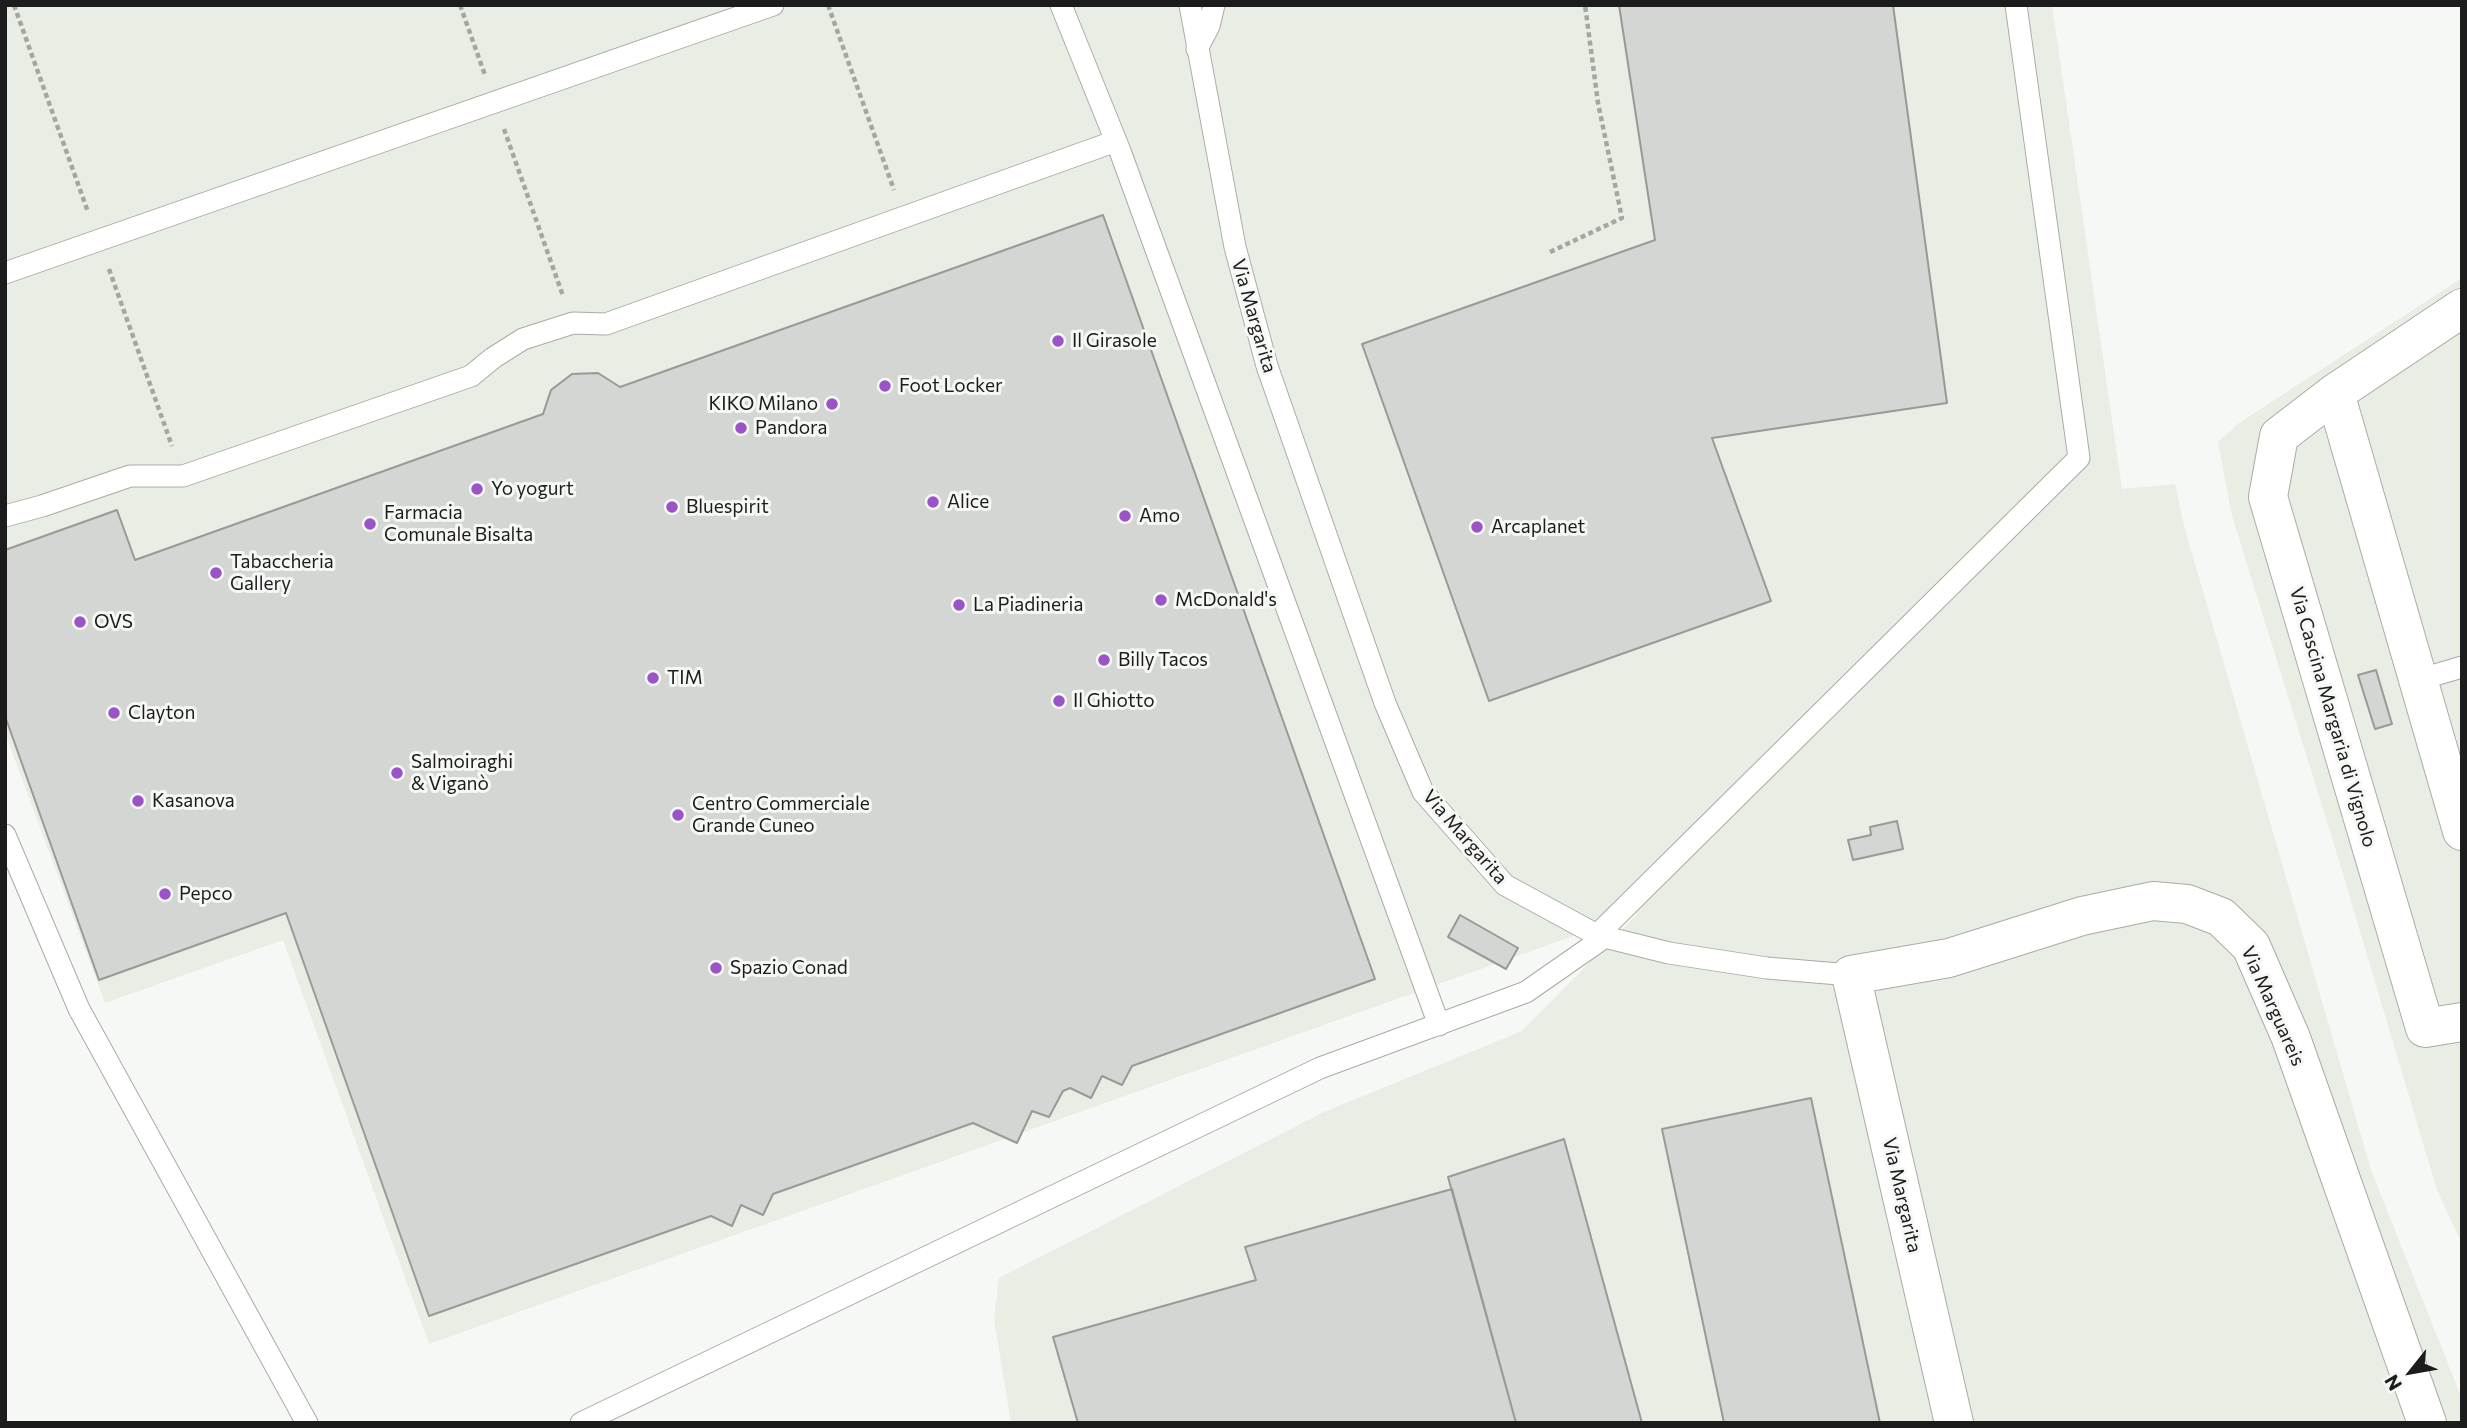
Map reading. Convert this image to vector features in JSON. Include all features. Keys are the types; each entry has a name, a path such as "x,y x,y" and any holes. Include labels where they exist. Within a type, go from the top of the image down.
{"street":[{"name":"Via Cascina Margaria di Vignolo","path":"2462,308 2334,393 2279,436 2268,497 2425,1028 2462,1022"},
{"path":"2334,393 2462,831"},
{"name":"Via Marguareis","path":"1851,975 1949,958 2082,916 2153,901 2187,904 2221,917 2251,946 2291,1038 2427,1423"},
{"name":"Via Margarita","path":"1851,975 1954,1423"}],"lane":[{"path":"5,273 773,5"},
{"path":"1061,5 1116,141 1439,1026"},
{"name":"Via Margarita","path":"1190,5 1235,247 1267,366 1385,702 1423,792 1505,885 1601,936 1669,953 1767,968 1851,975"},
{"path":"1197,49 1209,26 1213,5"},
{"path":"581,1423 1320,1068 1526,992 1601,936 2078,458 2016,5"},
{"path":"5,516 130,476 183,476 471,376 523,338 573,323 606,324 1116,141"},
{"path":"2418,680 2462,667"},
{"path":"5,835 79,1009 307,1423"}],"path":[{"path":"460,5 573,323"},
{"path":"828,5 904,217"},
{"path":"1550,252 1622,218 1598,103 1585,5"}],"shaded area":[{"path":"5,5 2052,5 2122,489 2175,484 2184,526 2371,1170 2462,1399 2462,1423 1011,1423 994,1319 999,1278 1324,1112 1522,1031 1638,913 429,1344 283,940 105,1003 5,733"},
{"path":"2462,278 2462,1244 2437,1190 2337,854 2232,516 2218,442 2239,423"}],"building":[{"path":"1619,5 1893,5 1947,403 1712,438 1771,601 1489,701 1362,344 1655,240"},
{"name":"Centro Commerciale Grande Cuneo","path":"1103,215 1375,979 1132,1066 1122,1085 1102,1076 1091,1098 1070,1088 1063,1091 1049,1117 1032,1111 1017,1143 973,1123 773,1194 763,1215 741,1205 732,1226 711,1216 429,1316 286,913 99,980 5,716 5,550 117,510 135,560 543,414 551,390 572,374 598,373 620,387"},
{"path":"2376,670 2392,724 2375,729 2358,675"},
{"path":"1897,821 1903,849 1853,860 1848,840 1871,835 1870,827"},
{"path":"1460,915 1518,948 1506,969 1448,937"},
{"path":"1811,1098 1880,1423 1724,1423 1662,1129"},
{"path":"1564,1139 1642,1423 1516,1423 1448,1177"},
{"path":"1452,1189 1516,1423 1078,1423 1053,1337 1256,1280 1245,1247"}],"place":[{"name":"Il Girasole","path":"1058,341"},
{"name":"Foot Locker","path":"885,386"},
{"name":"KIKO Milano","path":"832,404"},
{"name":"Pandora","path":"741,428"},
{"name":"Yo yogurt","path":"477,489"},
{"name":"Alice","path":"933,502"},
{"name":"Bluespirit","path":"672,507"},
{"name":"Amo","path":"1125,516"},
{"name":"Farmacia Comunale Bisalta","path":"370,524"},
{"name":"Arcaplanet","path":"1477,527"},
{"name":"Tabaccheria Gallery","path":"216,573"},
{"name":"McDonald's","path":"1161,600"},
{"name":"La Piadineria","path":"959,605"},
{"name":"OVS","path":"80,622"},
{"name":"Billy Tacos","path":"1104,660"},
{"name":"TIM","path":"653,678"},
{"name":"Il Ghiotto","path":"1059,701"},
{"name":"Clayton","path":"114,713"},
{"name":"Salmoiraghi & Viganò","path":"397,773"},
{"name":"Kasanova","path":"138,801"},
{"name":"Centro Commerciale Grande Cuneo","path":"678,815"},
{"name":"Pepco","path":"165,894"},
{"name":"Spazio Conad","path":"716,968"}]}
